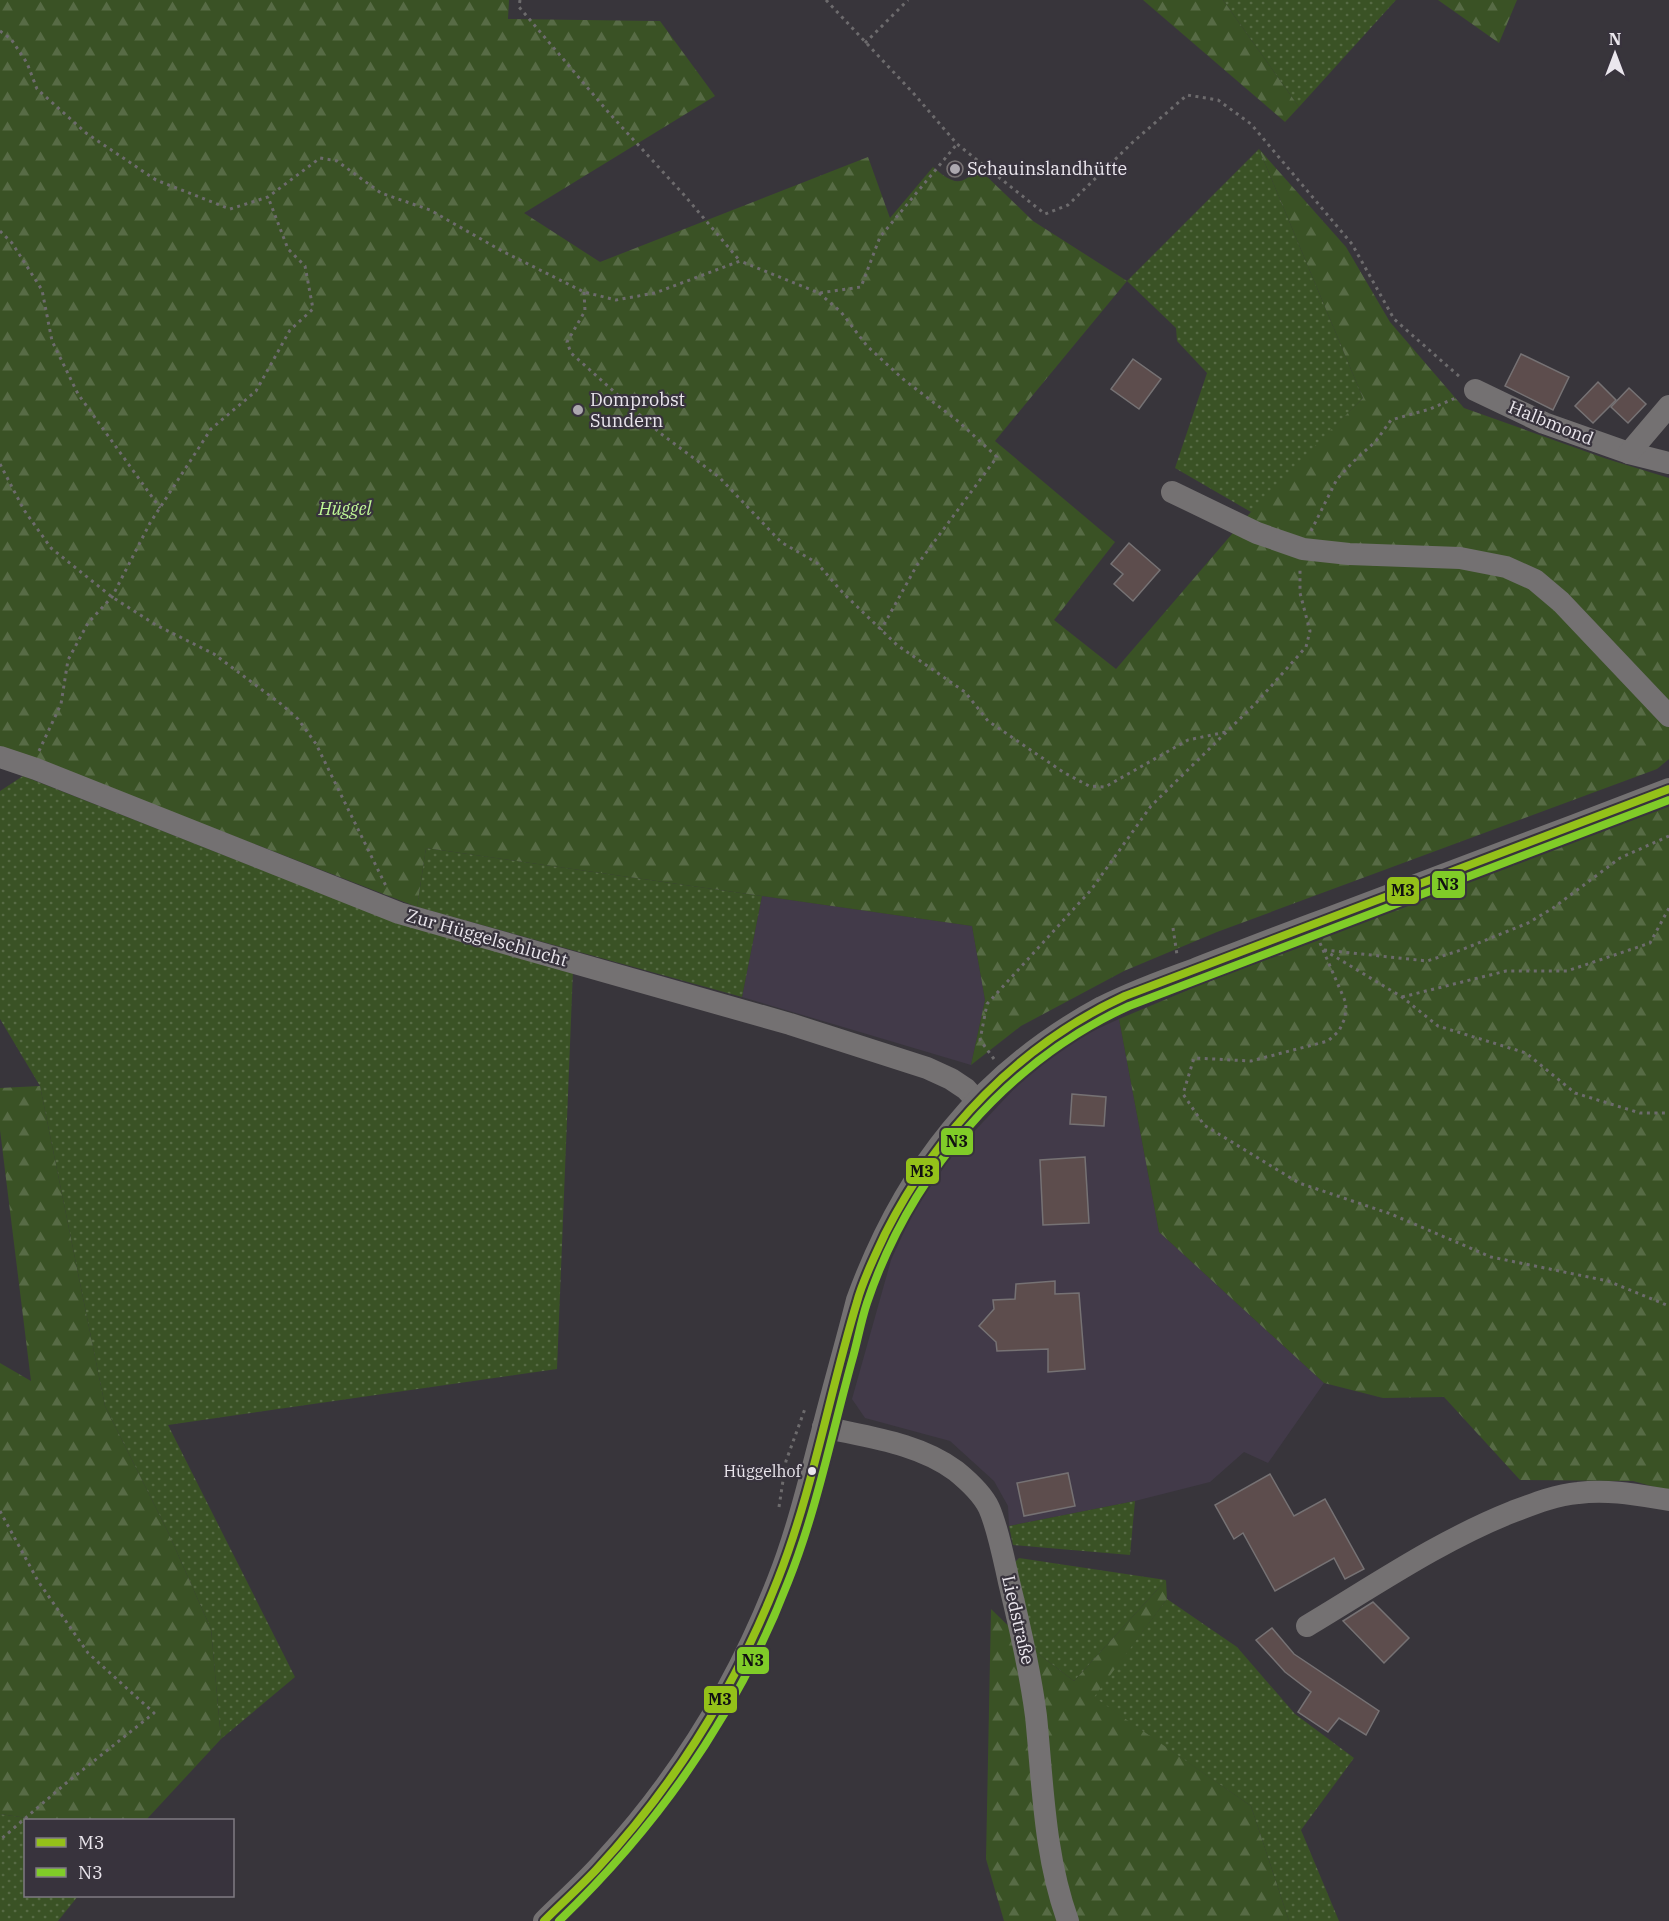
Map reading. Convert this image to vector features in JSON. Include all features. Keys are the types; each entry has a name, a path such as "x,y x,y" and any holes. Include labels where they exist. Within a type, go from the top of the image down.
{"street":[{"name":"Halbmond","path":"1475,390 1544,423 1629,453 1669,463"},
{"path":"1629,453 1669,406"},
{"path":"1172,492 1257,533 1303,549 1349,554 1460,558 1506,567 1535,579 1561,602 1669,716"},
{"name":"Zur Hüggelschlucht","path":"0,757 399,913 790,1024 927,1068 951,1079 966,1089 977,1101"},
{"path":"544,1921 604,1862 643,1816 678,1770 739,1668 779,1578 807,1489 858,1300 889,1224 934,1151 977,1101 1028,1056 1059,1033 1103,1007 1183,973 1669,789"},
{"name":"Liedstraße","path":"824,1426 891,1442 937,1459 957,1472 988,1507 1027,1652 1054,1877 1068,1921"},
{"path":"1307,1626 1454,1538 1542,1500 1577,1493 1616,1491 1669,1500"}],"path":[{"path":"519,0 519,7 740,261 819,293 841,312 867,346 903,379 959,422 997,457 917,565 881,630"},
{"path":"826,0 915,95 957,144 1045,214 1068,206 1133,142 1187,95 1218,100 1251,124 1352,244 1394,319 1475,390 1430,409 1391,420 1376,441 1337,479 1303,549 1300,563 1300,592 1310,632 1306,647 1228,731 1151,806 1091,890 987,1004 980,1040 996,1062"},
{"path":"865,43 908,0"},
{"path":"0,31 11,39 27,63 37,89 86,133 156,180 230,209 268,197 320,158 337,161 381,192 430,210 502,251 584,291 616,300 656,293 740,261"},
{"path":"819,293 861,287 880,237 957,144"},
{"path":"36,770 39,748 61,704 68,660 88,622 112,597 150,523 211,429 256,391 290,330 313,309 305,266 288,249 268,197"},
{"path":"0,231 12,243 42,290 52,341 78,394 160,508"},
{"path":"584,291 585,311 567,342 571,353 660,433 719,477 781,542 817,563 897,645 965,692 988,721 1063,772 1089,786 1105,787 1188,740 1228,731"},
{"path":"0,464 24,510 51,548 112,597 156,625 214,654 298,719 316,744 399,913"},
{"path":"1323,950 1427,961 1528,923 1553,908 1620,858 1669,836"},
{"path":"1402,997 1506,971 1567,971 1650,943 1669,908"},
{"path":"1173,928 1178,958"},
{"path":"1323,950 1402,997 1438,1026 1526,1053 1575,1093 1640,1113 1669,1113"},
{"path":"1323,950 1346,1003 1345,1018 1339,1030 1328,1041 1251,1062 1194,1058 1183,1094 1204,1125 1299,1183 1391,1214 1491,1257 1608,1281 1669,1306"},
{"path":"779,1512 786,1461 800,1420"},
{"path":"0,1511 38,1581 88,1653 154,1713 24,1819"},
{"path":"0,1840 24,1819"}],"shaded area":[{"path":"762,896 972,926 985,1000 971,1065 742,997"},
{"path":"1119,1019 1159,1232 1324,1383 1268,1463 1244,1452 1210,1482 1135,1501 1009,1526 1008,1506 994,1481 950,1441 865,1418 852,1399 891,1260 918,1201 953,1154 1013,1090 1062,1045"}],"green space":[{"name":"Hüggel","path":"0,0 509,0 508,19 660,21 715,96 524,213 600,262 868,157 890,218 933,167 956,181 966,179 978,168 1033,221 1127,281 995,441 1115,542 1054,620 1116,669 1262,499 1363,398 1259,149 1346,247 1390,322 1464,408 1607,459 1669,478 1669,759 1657,769 1217,932 1124,971 1021,1026 971,1065 985,1000 972,926 426,848 417,907 22,754 0,766"},
{"path":"1143,0 1223,0 1299,107 1285,122"},
{"path":"1223,0 1396,0 1299,107"},
{"path":"1438,0 1517,0 1499,43"},
{"path":"1259,149 1363,398 1251,512 1175,468 1207,373 1177,341 1176,328 1127,281"},
{"path":"23,776 384,918 573,970 557,1369 168,1425 295,1677 221,1739 211,1629 168,1532 105,1406 40,1086 0,1019 0,791"},
{"path":"1669,802 1669,1491 1633,1481 1520,1480 1444,1397 1383,1398 1324,1383 1159,1232 1119,1019 1376,911"},
{"path":"426,848 762,896 742,997 417,907"},
{"path":"40,1086 105,1406 168,1532 211,1629 221,1739 147,1819 30,1819 0,1814 0,1363 31,1381 0,1130 0,1088"},
{"path":"1135,1501 1130,1555 1013,1545 1009,1526"},
{"path":"1019,1558 1166,1580 1074,1681 1032,1649 1013,1564"},
{"path":"1166,1580 1167,1599 1094,1697 1251,1806 1289,1921 1004,1921 986,1859 991,1609 1032,1649 1074,1681"},
{"path":"1167,1599 1237,1647 1295,1714 1354,1758 1301,1830 1339,1921 1289,1921 1251,1806 1093,1697"},
{"path":"0,1814 30,1819 24,1819 24,1897 77,1897 58,1921 0,1921"}],"building":[{"name":"Schauinslandhütte","path":"955,161 963,169 955,177 947,169"},
{"path":"1521,354 1569,377 1553,410 1505,386"},
{"path":"1133,359 1161,379 1139,409 1111,389"},
{"path":"1598,382 1616,400 1593,423 1575,406"},
{"path":"1629,388 1646,404 1628,423 1611,407"},
{"path":"1129,543 1160,570 1133,601 1114,584 1123,574 1111,564"},
{"path":"1072,1094 1106,1097 1104,1126 1070,1124"},
{"path":"1085,1157 1089,1223 1043,1225 1040,1160"},
{"path":"1055,1281 1055,1294 1079,1293 1085,1369 1048,1372 1048,1349 997,1351 996,1342 979,1326 994,1309 993,1300 1015,1299 1016,1284"},
{"path":"1068,1473 1075,1506 1024,1516 1017,1483"},
{"path":"1270,1474 1294,1516 1325,1499 1364,1569 1345,1579 1334,1558 1275,1591 1243,1533 1234,1539 1215,1505"},
{"path":"1373,1602 1409,1638 1384,1663 1343,1621"},
{"path":"1272,1628 1294,1654 1379,1711 1366,1735 1339,1718 1328,1732 1298,1712 1311,1692 1285,1672 1256,1640"}],"transit line":[{"name":"M3","path":"544,1921 596,1870 652,1804 701,1733 723,1696 761,1619 790,1545 811,1477 847,1337 870,1268 906,1196 956,1126 985,1095 1050,1039 1086,1016 1125,996 1669,789"},
{"name":"N3","path":"559,1921 596,1884 662,1806 720,1721 745,1676 768,1630 798,1555 824,1471 865,1310 886,1256 909,1210 936,1168 968,1128 1003,1091 1042,1058 1084,1030 1129,1006 1669,800"}],"place":[{"name":"Schauinslandhütte","path":"955,169"},
{"name":"Domprobst Sundern","path":"578,410"},
{"name":"Hüggelhof","path":"812,1471"}]}
